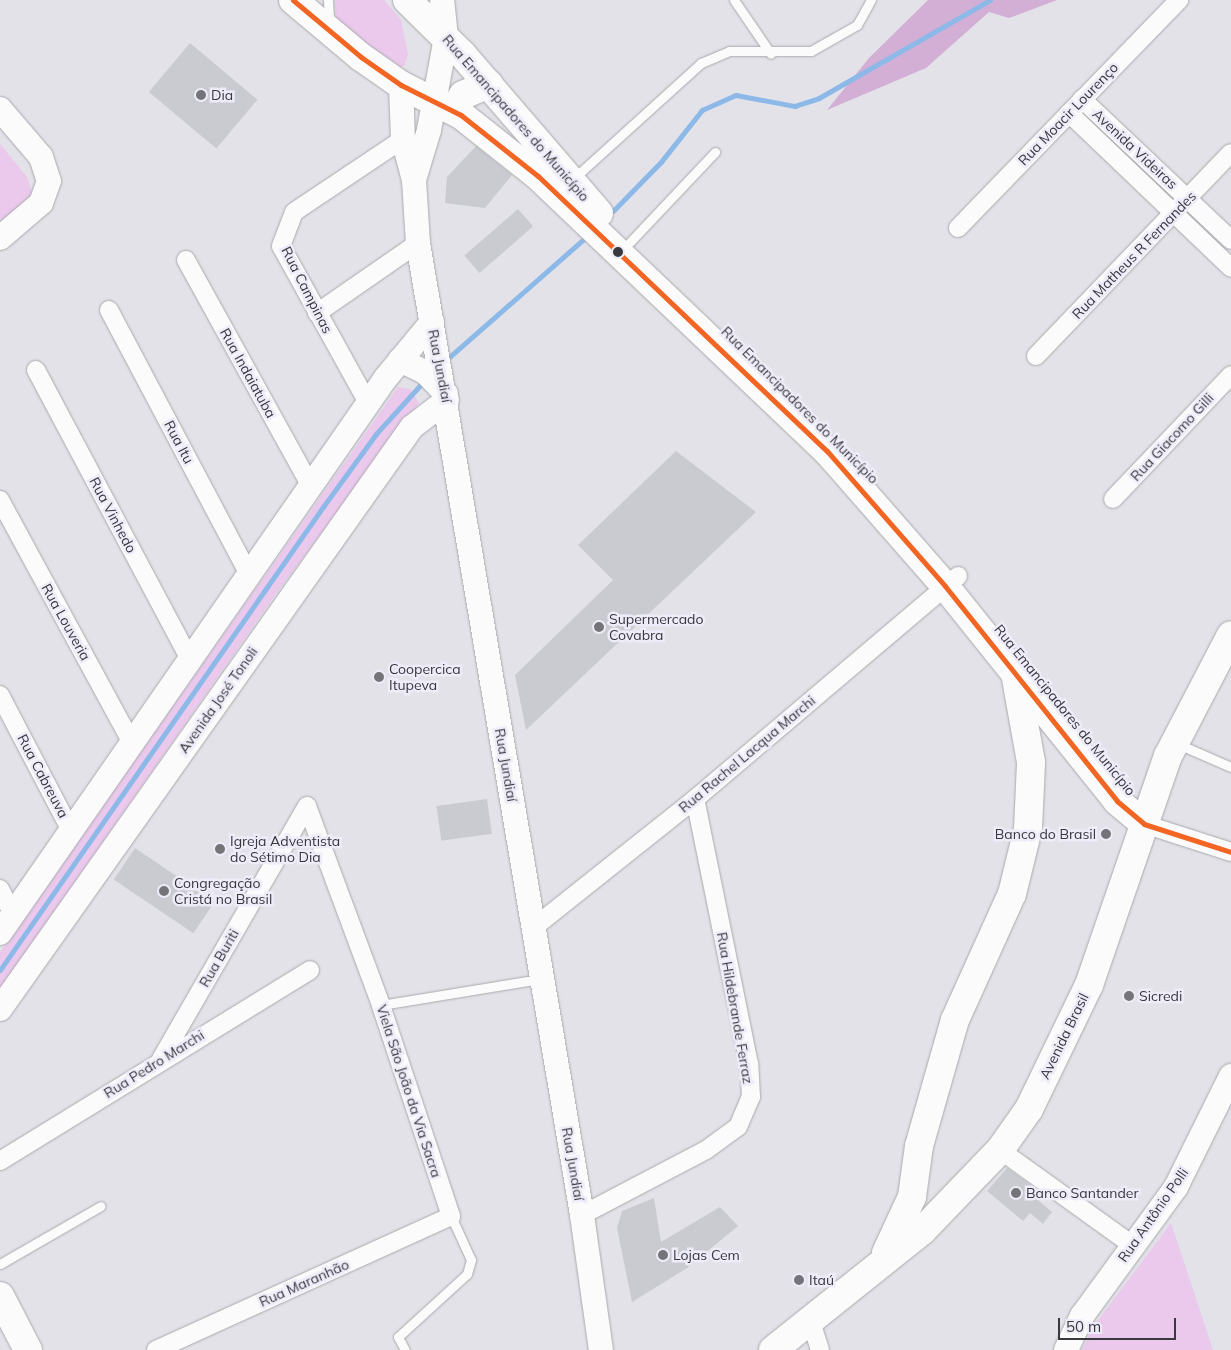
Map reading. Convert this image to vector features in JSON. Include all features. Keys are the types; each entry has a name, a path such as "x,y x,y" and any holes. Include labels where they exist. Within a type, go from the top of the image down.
{"main road":[{"name":"Rua Emancipadores do Município","path":"293,0 401,85 434,104 461,115 538,176 827,451 951,581 1147,817"},
{"name":"Rua Emancipadores do Município","path":"407,0 446,37 489,84 571,181 630,242 779,380 891,495 1015,672 1117,801 1147,817"},
{"name":"Rua Jundiaí","path":"414,180 434,104 446,37 442,0"},
{"path":"461,115 458,103 463,95 489,84"},
{"name":"Rua Jundiaí","path":"401,85 403,139 414,180 418,243 432,322 439,382 582,1215 600,1350"},
{"path":"0,109 41,157 49,182 41,203 0,238"},
{"path":"538,176 571,181"},
{"path":"7,924 368,403 400,360 432,322"},
{"path":"400,360 439,382"},
{"name":"Avenida José Tonoli","path":"0,1009 412,427 439,382"},
{"name":"Avenida Brasil","path":"773,1350 811,1322 956,1196 1000,1150 1029,1109 1089,984 1147,817 1176,742 1231,635"},
{"name":"Rua Emancipadores do Município","path":"882,1261 912,1197 919,1146 955,1020 1012,894 1028,829 1031,762 1015,672"},
{"name":"Rua Antônio Polli","path":"1066,1350 1082,1316 1176,1187 1225,1106 1231,1076"},
{"path":"912,1197 929,1206 956,1196"},
{"path":"0,1296 28,1350"}],"street":[{"name":"Rua Moacir Lourenço","path":"958,228 1179,0"},
{"name":"Avenida Videiras","path":"1082,99 1231,240"},
{"name":"Avenida Videiras","path":"1069,113 1231,268"},
{"name":"Rua Campinas","path":"368,403 281,246 284,228 294,212 403,139"},
{"name":"Rua Matheus R Fernandes","path":"1036,356 1231,153"},
{"path":"317,313 418,243"},
{"name":"Rua Indaiatuba","path":"186,260 311,486"},
{"name":"Rua Itu","path":"109,310 249,574"},
{"name":"Rua Vinhedo","path":"36,370 190,660"},
{"name":"Rua Giacomo Gilli","path":"1113,499 1231,375"},
{"name":"Rua Louveria","path":"0,500 132,743"},
{"name":"Rua Rachel Lacqua Marchi","path":"533,928 695,799 951,581"},
{"name":"Rua Cabreuva","path":"0,695 71,831"},
{"name":"Rua Hildebrande Ferraz","path":"582,1215 706,1150 738,1127 751,1097 748,1064 695,799"},
{"name":"Viela São João da Via Sacra","path":"307,806 382,1006 451,1216"},
{"name":"Rua Buriti","path":"160,1059 307,806"},
{"path":"1147,817 1231,852"},
{"path":"0,889 7,924"},
{"name":"Rua Pedro Marchi","path":"0,1161 160,1059 310,970"},
{"path":"1000,1150 1132,1246"},
{"name":"Rua Maranhão","path":"156,1350 451,1216"},
{"path":"811,1322 820,1350"}],"lane":[{"path":"328,0 330,31"},
{"path":"734,0 771,54"},
{"path":"571,181 701,63 729,51 771,54 811,51 857,25 871,0"},
{"path":"630,242 715,152"},
{"path":"1176,742 1230,767"},
{"path":"382,1006 540,979"},
{"path":"0,1264 101,1206"},
{"name":"Viela São João da Via Sacra","path":"405,1350 398,1337 467,1274 471,1260 451,1216"}],"shaded area":[{"path":"335,0 384,0 401,20 408,55 404,66 395,69 336,26"},
{"path":"928,0 1057,0 1009,18 989,12 926,68 827,110 869,58"},
{"path":"0,144 27,177 33,196 0,231"},
{"path":"398,387 410,389 419,403 275,595 0,989 0,952"},
{"path":"1171,1223 1213,1350 1082,1350 1093,1327"}],"building":[{"name":"Dia","path":"190,43 257,100 216,149 149,92"},
{"path":"476,146 512,175 485,208 445,203 447,177"},
{"path":"518,209 533,226 480,273 464,256"},
{"name":"Supermercado Covabra","path":"676,451 756,512 526,730 515,675 613,580 578,545"},
{"path":"487,799 492,834 441,841 436,806"},
{"name":"Congregação Cristá no Brasil","path":"135,848 215,902 193,933 114,880"},
{"name":"Banco Santander","path":"1007,1168 1044,1195 1039,1201 1052,1212 1043,1224 1030,1213 1023,1221 987,1191"},
{"name":"Lojas Cem","path":"654,1198 661,1242 720,1207 738,1226 687,1268 632,1302 617,1228 622,1211"}],"waterway":[{"path":"613,211 661,162 702,110 736,95 795,106 819,98 990,0"},
{"path":"445,361 585,238"},
{"path":"0,970 323,507 376,434 425,380"}],"transit line":[{"path":"293,0 361,57 401,85 461,115 538,176 827,451 945,586 1117,801 1144,824 1231,852"}],"place":[{"name":"Dia","path":"201,95"},
{"name":"Supermercado Covabra","path":"599,627"},
{"name":"Coopercica Itupeva","path":"379,677"},
{"name":"Banco do Brasil","path":"1106,834"},
{"name":"Igreja Adventista do Sétimo Dia","path":"220,849"},
{"name":"Congregação Cristá no Brasil","path":"164,891"},
{"name":"Sicredi","path":"1129,996"},
{"name":"Banco Santander","path":"1016,1193"},
{"name":"Lojas Cem","path":"663,1255"},
{"name":"Itaú","path":"799,1280"}]}
